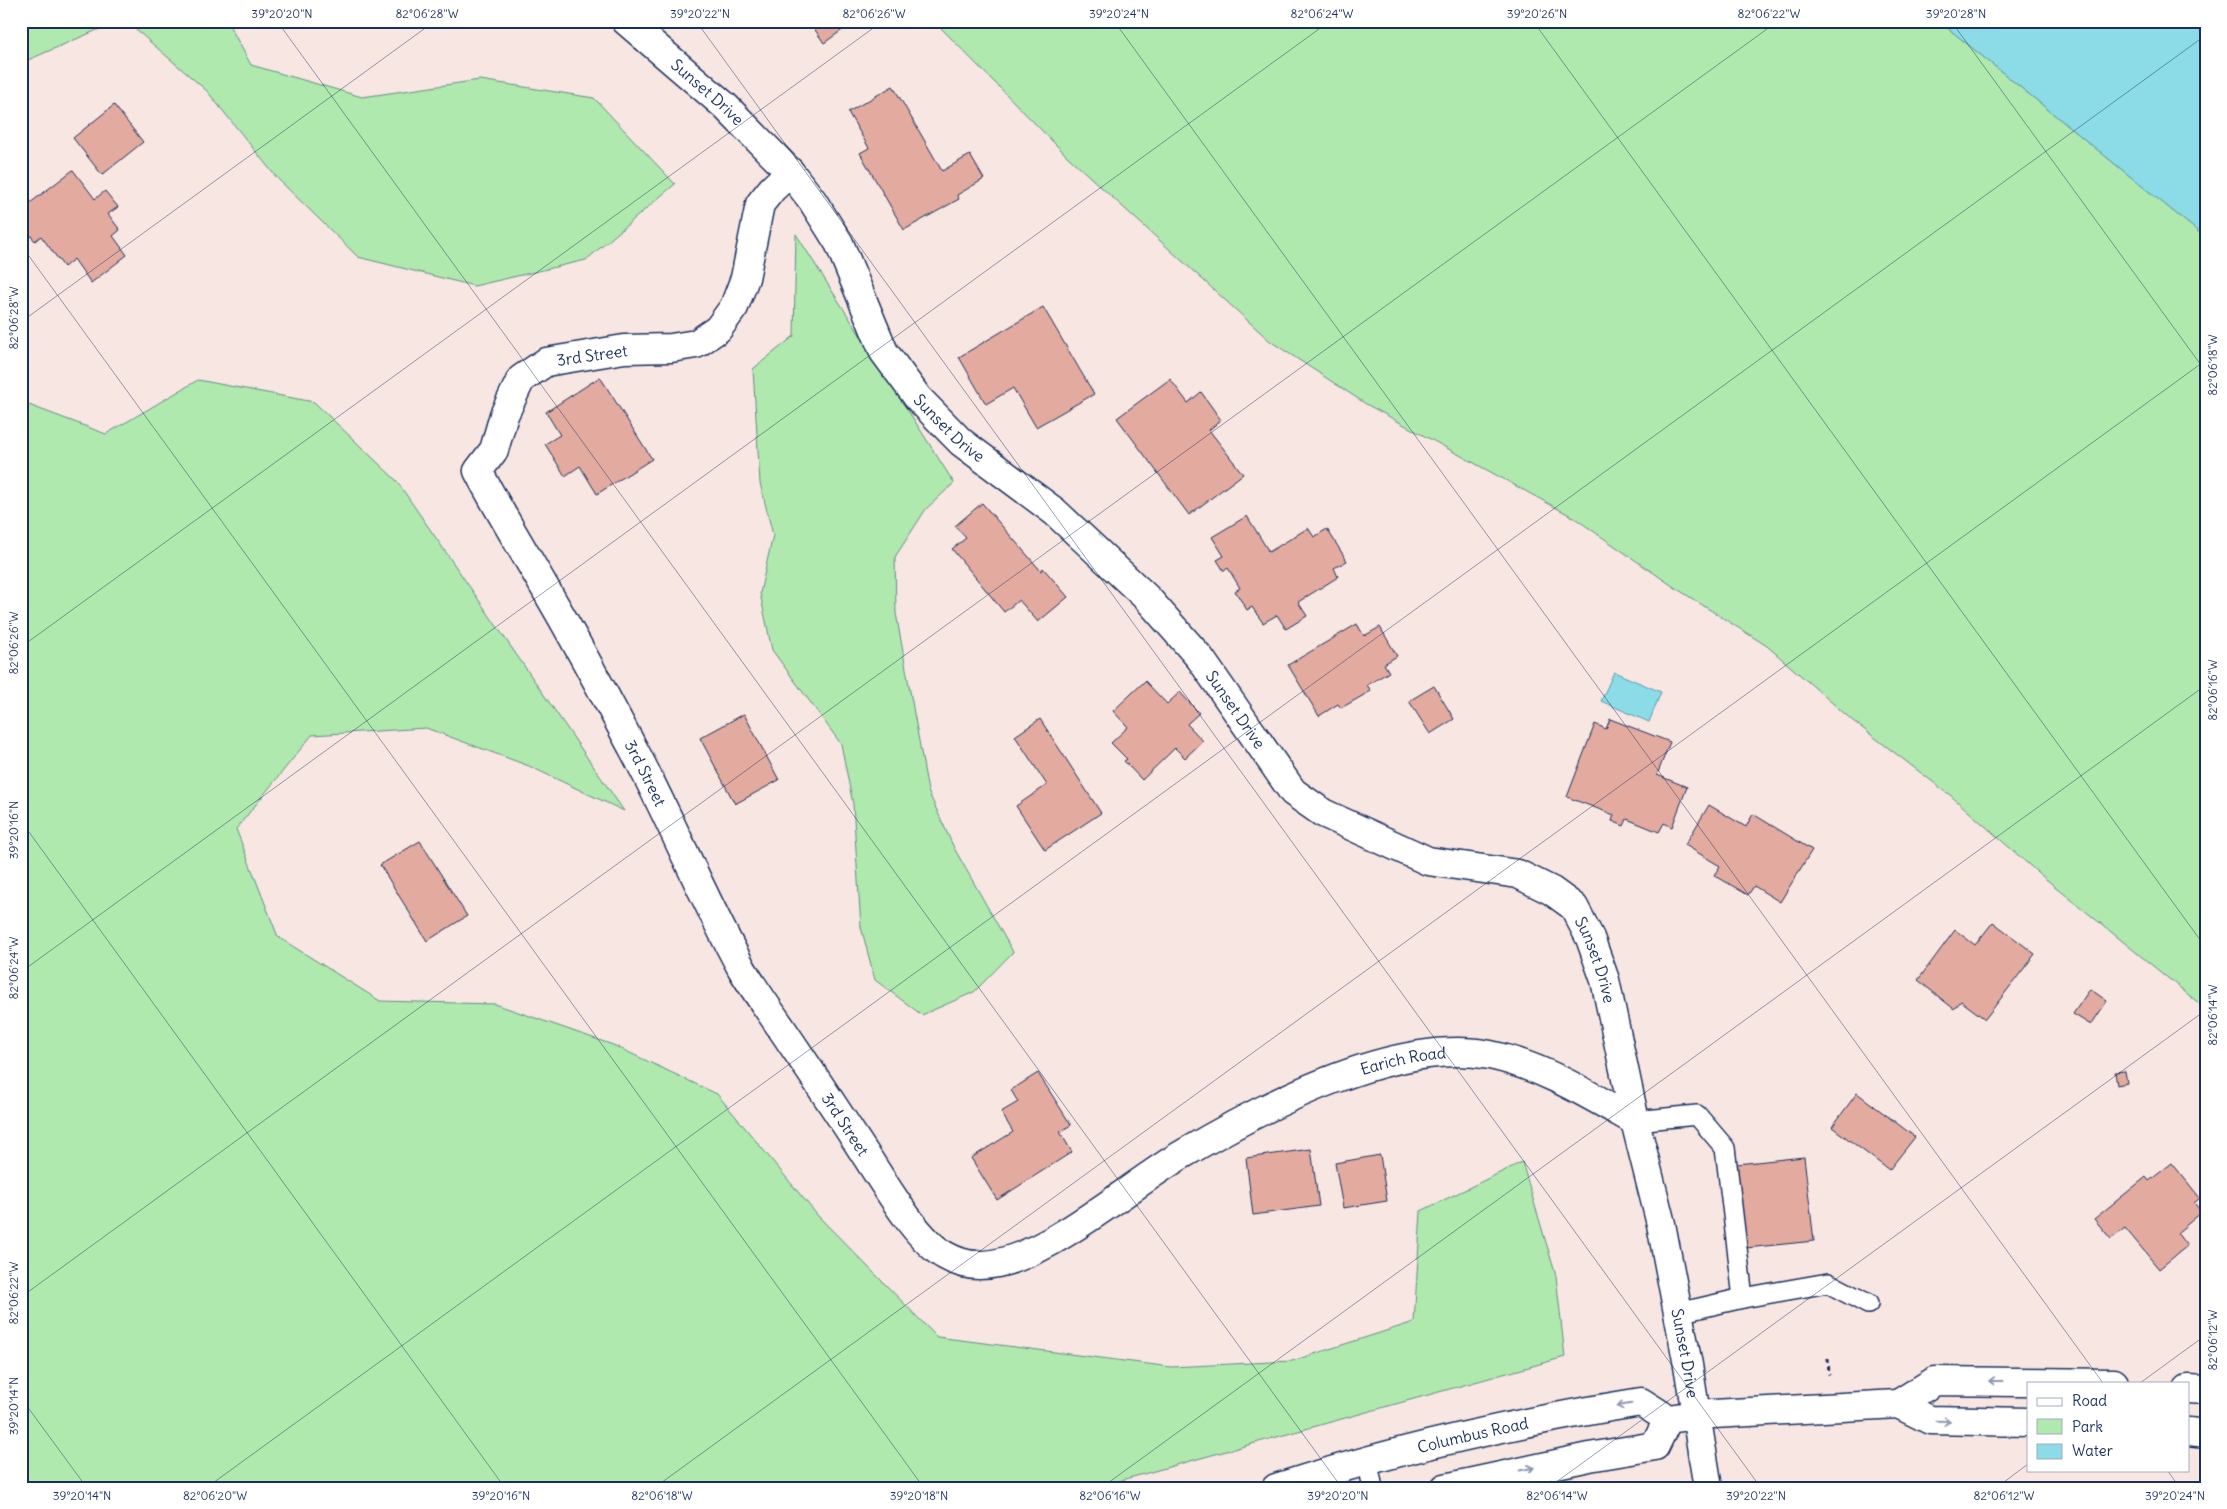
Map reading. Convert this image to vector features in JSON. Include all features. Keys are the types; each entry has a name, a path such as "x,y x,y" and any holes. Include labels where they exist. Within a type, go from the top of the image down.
{"street":[{"name":"Sunset Drive","path":"626,21 725,106 790,172 812,200 838,239 884,352 918,398 961,442 1055,512 1148,599 1200,658 1294,792 1323,813 1428,860 1518,874 1552,891 1574,907 1590,938 1605,980 1635,1121 1662,1224 1708,1488"},
{"name":"3rd Street","path":"790,172 772,189 760,204 745,278 734,307 718,329 696,344 671,348 607,351 546,362 521,379 504,415 494,450 478,471 555,604 636,754 698,884 744,972 893,1196 926,1241 943,1255 960,1263 980,1266 1009,1260 1034,1249 1085,1221 1177,1157"},
{"name":"Earich Road","path":"1177,1157 1234,1124 1356,1070 1426,1054 1458,1052 1499,1058 1569,1084 1635,1121"},
{"path":"1898,1404 1935,1380 2054,1382"},
{"path":"2190,1389 2206,1390"},
{"name":"Columbus Road","path":"1276,1488 1367,1460 1482,1432 1641,1402 1668,1419"},
{"path":"1445,1488 1580,1458 1655,1446 1668,1419 1695,1415 1898,1404 1930,1420 2027,1422"},
{"path":"2190,1432 2206,1434"}],"lane":[{"path":"1635,1121 1697,1115 1725,1148 1743,1298"},
{"path":"1678,1313 1743,1298 1828,1283 1868,1304"},
{"path":"1367,1460 1373,1488"}],"green space":[{"path":"21,21 118,21 21,63"},
{"path":"126,21 227,21 251,65 362,97 480,80 594,98 675,184 586,260 474,286 358,257 277,178 207,91"},
{"path":"934,21 1939,21 2206,238 2206,1009 2036,871 1950,795 1853,721 1767,646 1674,587 1573,517 1366,404 1270,341 1067,156"},
{"path":"796,234 954,483 926,509 895,557 896,613 928,791 954,848 1013,952 974,992 922,1015 875,980 861,927 853,804 841,744 772,650 760,593 773,535 760,483 753,369 794,336"},
{"path":"198,380 314,402 396,480 624,811 529,766 426,728 312,735 236,829 278,937 380,1001 495,1004 613,1045 717,1094 818,1216 937,1337 1171,1367 1292,1361 1414,1322 1421,1211 1522,1162 1556,1276 1565,1357 1093,1488 21,1488 21,402 106,434"}],"water":[{"path":"1939,21 2206,21 2206,238"},
{"path":"1614,672 1661,692 1649,722 1601,701"}],"building":[{"path":"728,21 749,21 735,31"},
{"path":"809,21 855,21 824,43"},
{"path":"893,86 942,171 970,155 984,179 957,195 959,199 904,230 860,153 869,148 848,112"},
{"path":"114,105 143,142 102,175 73,138"},
{"path":"73,170 95,199 105,191 118,207 108,214 120,230 113,236 127,255 91,283 74,259 64,267 41,236 35,241 21,223 21,210"},
{"path":"1043,307 1094,394 1036,427 1013,388 986,404 959,357"},
{"path":"600,377 652,459 597,494 580,466 565,476 545,444 560,435 546,412"},
{"path":"1170,379 1188,403 1201,392 1221,420 1209,430 1243,474 1189,515 1117,418"},
{"path":"982,503 1041,571 1043,568 1068,597 1038,622 1019,600 1004,612 952,549 966,538 955,526"},
{"path":"1247,516 1269,552 1308,528 1314,537 1327,529 1347,561 1334,568 1338,577 1298,602 1307,616 1286,629 1277,615 1263,623 1252,607 1247,610 1235,591 1240,588 1228,568 1224,571 1217,560 1224,556 1212,537"},
{"path":"1357,624 1364,636 1380,627 1397,656 1384,664 1389,672 1367,685 1371,691 1341,708 1338,704 1319,716 1288,665"},
{"path":"1145,681 1167,704 1180,692 1199,713 1187,724 1203,741 1185,758 1175,748 1142,780 1124,761 1127,759 1111,743 1128,727 1113,711"},
{"path":"1434,686 1454,719 1430,734 1409,701"},
{"path":"744,714 779,780 735,804 700,738"},
{"path":"1040,719 1101,813 1045,850 1016,806 1047,785 1015,736"},
{"path":"1610,719 1670,742 1657,775 1687,787 1672,827 1664,823 1659,832 1627,819 1624,826 1612,821 1614,815 1567,797 1595,724 1606,729"},
{"path":"1709,805 1746,827 1753,814 1812,850 1780,902 1754,886 1748,895 1714,875 1720,866 1685,845"},
{"path":"420,841 467,916 427,941 380,865"},
{"path":"1993,922 2035,954 1985,1019 1961,1001 1954,1009 1918,980 1955,930 1975,945"},
{"path":"2090,989 2107,1001 2091,1025 2073,1014"},
{"path":"2125,1071 2127,1083 2117,1085 2115,1072"},
{"path":"1038,1073 1071,1125 1060,1132 1072,1152 997,1200 971,1158 1013,1132 1001,1112 1018,1102 1011,1090"},
{"path":"1857,1093 1915,1137 1889,1170 1832,1127"},
{"path":"1311,1149 1319,1206 1253,1215 1246,1158"},
{"path":"1380,1155 1387,1201 1343,1208 1335,1163"},
{"path":"1804,1157 1814,1241 1746,1248 1737,1164"},
{"path":"2172,1163 2200,1198 2194,1203 2202,1212 2177,1233 2187,1246 2159,1269 2125,1228 2111,1239 2094,1219 2146,1177 2149,1181"}]}
